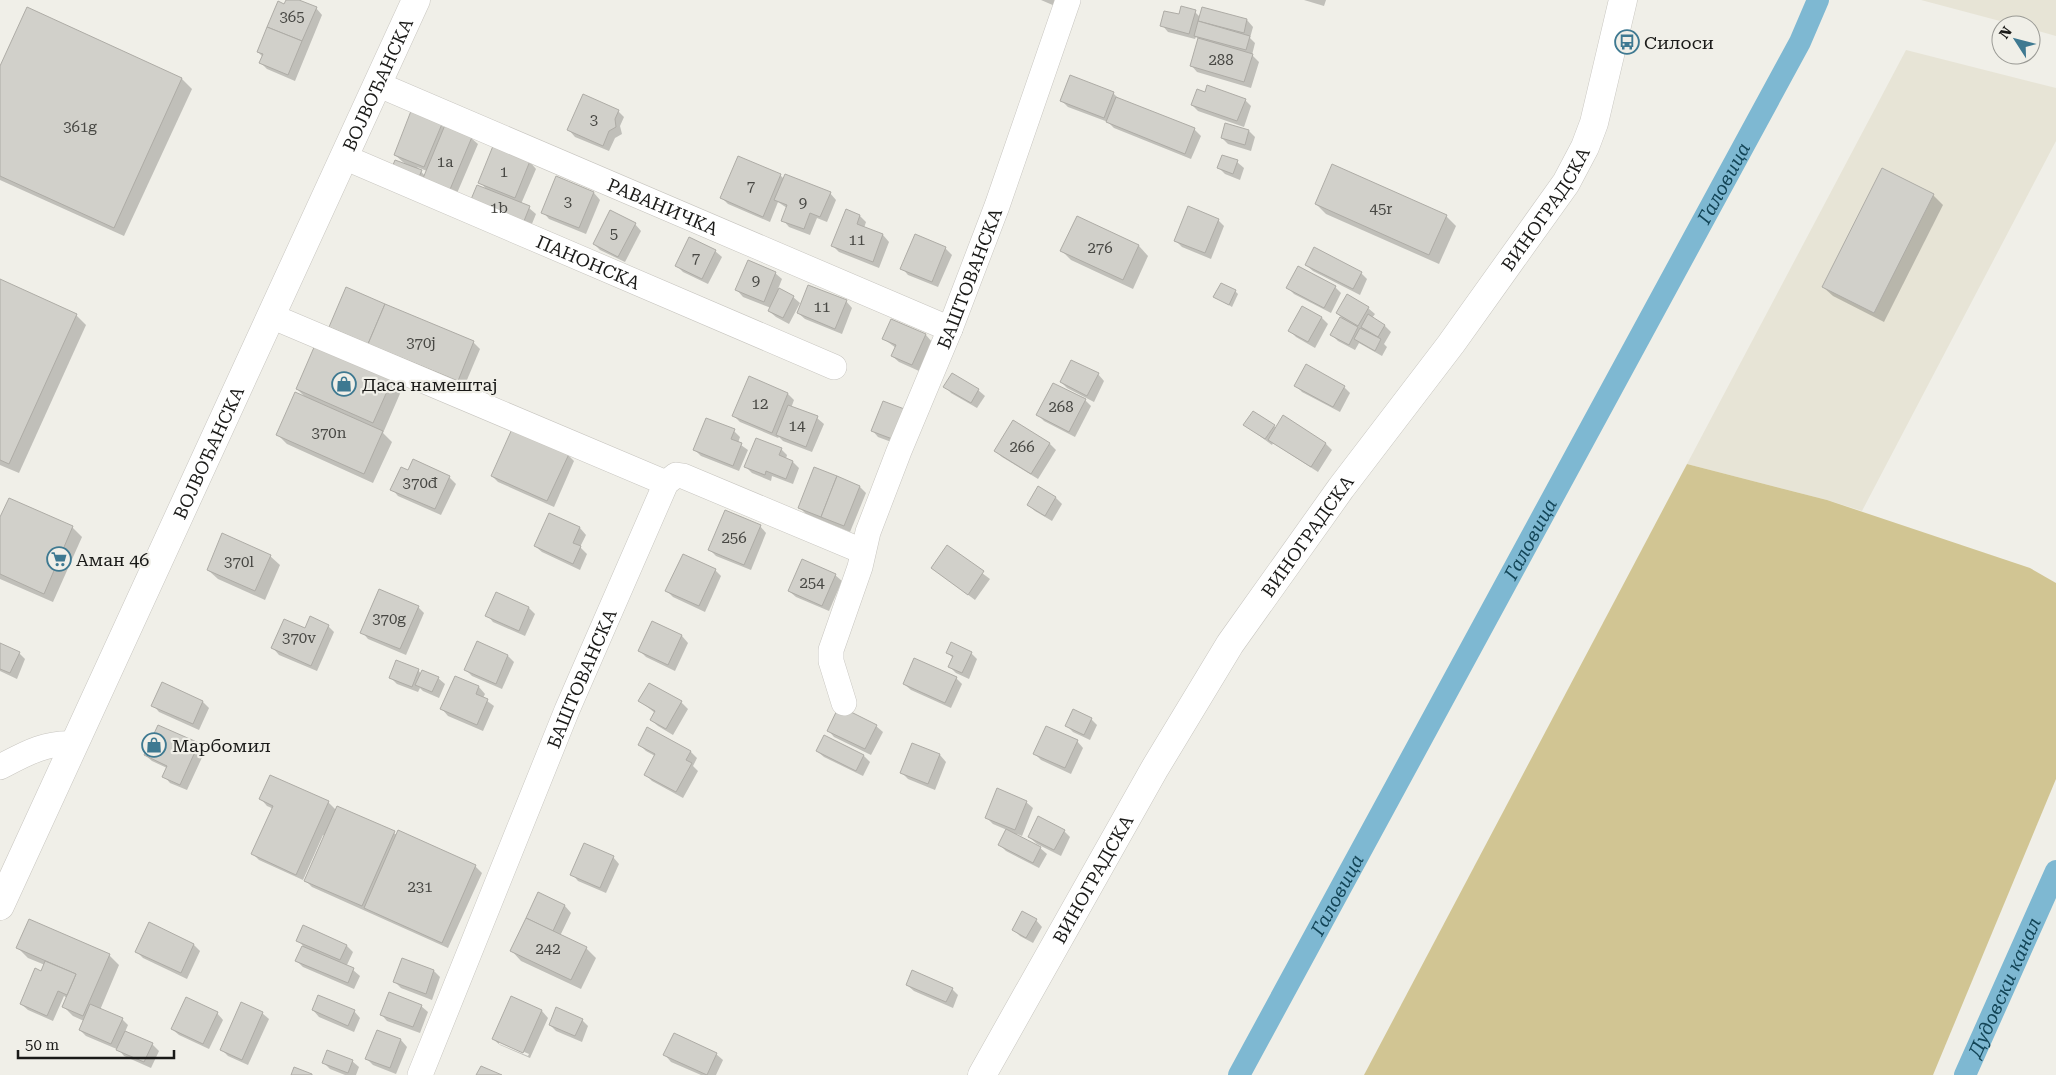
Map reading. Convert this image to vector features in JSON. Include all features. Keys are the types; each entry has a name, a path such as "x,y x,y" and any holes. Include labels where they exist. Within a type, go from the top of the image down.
{"street":[{"name":"ВОЈВОЂАНСКА","path":"0,906 416,0"},
{"name":"БАШТОВАНСКА","path":"844,703 831,661 832,650 860,567 862,552 899,451 950,329 1009,173 1068,0"},
{"name":"ВИНОГРАДСКА","path":"982,1075 1160,760 1230,644 1341,488 1463,328 1566,183 1586,147 1594,123 1623,0"},
{"name":"РАВАНИЧКА","path":"377,84 950,329"},
{"name":"ПАНОНСКА","path":"344,157 834,366"},
{"path":"271,316 666,482 676,475 683,476 862,552"},
{"name":"БАШТОВАНСКА","path":"420,1075 567,710 666,482"},
{"path":"0,767 45,745 59,743 74,744"}],"shaded area":[{"path":"1921,0 2056,0 2056,36 2041,32 2041,15 1991,15 1991,19"},
{"path":"1906,50 2056,88 2056,141 1862,511 1827,500 1687,464"},
{"path":"1687,464 1827,500 2030,568 2056,583 2056,779 1933,1075 1364,1075"}],"building":[{"path":"286,0 299,0 317,7 302,41 267,27 278,1 284,4"},
{"path":"1181,6 1196,10 1189,34 1160,26 1164,11 1179,14"},
{"path":"27,7 182,78 114,228 0,176 0,66"},
{"path":"1202,7 1247,19 1244,33 1198,21"},
{"path":"1198,21 1250,36 1246,50 1194,36"},
{"path":"267,27 302,41 288,75 259,63 263,54 257,52"},
{"path":"1198,38 1253,54 1244,82 1190,66"},
{"path":"1070,75 1114,92 1104,118 1060,101"},
{"path":"1207,85 1246,99 1237,121 1191,105 1197,89 1205,92"},
{"path":"583,94 619,110 615,119 616,127 609,131 603,146 567,130"},
{"path":"1116,97 1195,128 1185,154 1106,122"},
{"path":"411,111 442,124 424,167 394,155"},
{"path":"1225,123 1249,130 1245,145 1221,138"},
{"path":"445,125 472,137 446,199 419,188"},
{"path":"493,146 530,161 515,198 478,183"},
{"path":"1222,155 1238,160 1233,174 1217,168"},
{"path":"738,156 781,174 763,217 720,198"},
{"path":"395,160 422,170 415,186 389,175"},
{"path":"1332,164 1447,215 1429,255 1315,204"},
{"path":"1882,168 1934,194 1874,313 1822,287"},
{"path":"785,174 831,192 820,217 810,213 804,229 781,221 787,205 774,200"},
{"path":"556,176 594,192 579,228 541,213"},
{"path":"477,185 530,206 520,231 467,209"},
{"path":"1188,206 1219,219 1205,253 1174,241"},
{"path":"846,209 860,215 857,224 883,234 873,262 831,246"},
{"path":"610,210 636,223 618,257 593,244"},
{"path":"1077,216 1139,245 1123,280 1060,251"},
{"path":"915,234 946,247 932,282 900,269"},
{"path":"689,237 716,250 702,279 675,266"},
{"path":"1314,247 1362,272 1353,289 1305,265"},
{"path":"748,260 776,272 764,302 735,290"},
{"path":"1298,266 1336,286 1324,308 1286,288"},
{"path":"0,279 77,314 9,464 0,460"},
{"path":"1221,283 1236,290 1229,305 1213,297"},
{"path":"808,285 847,300 835,329 797,313"},
{"path":"346,287 385,304 368,344 329,327"},
{"path":"779,288 794,296 783,318 768,311"},
{"path":"1347,294 1369,307 1358,326 1336,313"},
{"path":"385,304 474,341 458,381 368,344"},
{"path":"1302,306 1322,317 1308,342 1288,331"},
{"path":"1368,314 1385,325 1378,337 1361,327"},
{"path":"1340,317 1358,327 1349,345 1330,335"},
{"path":"891,319 926,334 912,365 891,356 896,345 882,339"},
{"path":"1360,328 1381,339 1375,351 1354,339"},
{"name":"Даса намештај","path":"315,345 393,378 373,423 296,389"},
{"path":"1071,360 1099,373 1087,396 1060,382"},
{"path":"1306,364 1345,386 1333,407 1294,386"},
{"path":"952,373 979,389 971,403 943,387"},
{"path":"749,376 788,393 772,433 732,416"},
{"path":"1053,383 1086,399 1069,432 1036,415"},
{"path":"295,392 383,431 364,474 276,435"},
{"path":"883,401 907,410 895,440 871,431"},
{"path":"788,405 818,416 806,447 776,435"},
{"path":"1253,411 1275,425 1265,439 1243,425"},
{"path":"1283,415 1326,443 1311,467 1268,440"},
{"path":"706,418 735,429 731,439 742,443 733,466 693,450"},
{"path":"1013,420 1050,443 1031,474 994,451"},
{"path":"512,429 569,454 547,501 491,476"},
{"path":"756,438 782,448 779,455 793,461 786,479 766,471 765,475 744,467"},
{"path":"413,459 450,476 435,509 390,490 401,467 408,470"},
{"path":"814,467 837,476 821,517 798,508"},
{"path":"837,476 860,486 844,526 821,517"},
{"path":"1038,486 1056,497 1045,516 1027,505"},
{"path":"9,498 73,526 44,594 0,574 0,517"},
{"path":"725,510 761,525 744,565 708,550"},
{"path":"549,513 580,527 573,543 581,546 573,564 534,546"},
{"path":"222,533 271,555 255,591 207,570"},
{"path":"947,545 984,571 968,595 931,568"},
{"path":"683,554 716,569 699,606 665,591"},
{"path":"802,559 836,574 822,606 788,591"},
{"path":"379,589 419,606 400,649 360,633"},
{"path":"496,592 529,607 519,631 485,616"},
{"path":"310,616 329,625 311,666 271,648 284,619 305,628"},
{"path":"652,621 682,635 668,665 638,651"},
{"path":"477,641 508,655 496,684 464,670"},
{"path":"951,642 972,652 962,673 948,667 953,656 946,653"},
{"path":"0,643 20,652 10,673 0,669"},
{"path":"914,658 957,677 945,703 903,684"},
{"path":"396,660 419,669 412,687 389,678"},
{"path":"422,670 439,677 432,692 415,685"},
{"path":"455,676 479,686 476,694 488,699 477,725 440,709"},
{"path":"162,682 203,701 193,724 151,706"},
{"path":"649,683 682,701 666,729 650,720 655,711 638,701"},
{"path":"839,706 877,725 865,749 827,731"},
{"path":"1073,709 1092,718 1084,735 1065,726"},
{"path":"158,725 199,743 180,785 162,777 167,766 144,755"},
{"path":"1046,726 1078,740 1065,768 1033,754"},
{"path":"647,727 691,751 686,760 692,763 676,792 644,775 655,754 638,745"},
{"path":"824,735 864,755 856,771 816,751"},
{"path":"912,743 940,754 928,784 900,773"},
{"path":"270,775 329,801 296,875 251,854 273,806 259,799"},
{"path":"997,788 1027,801 1015,830 985,818"},
{"path":"337,806 395,831 362,906 304,881"},
{"path":"1038,816 1065,830 1054,850 1028,837"},
{"path":"1006,829 1041,847 1033,863 998,845"},
{"path":"398,830 476,865 442,943 364,908"},
{"path":"584,843 614,856 600,888 570,875"},
{"path":"538,892 565,905 553,931 526,918"},
{"path":"1022,911 1037,919 1026,938 1012,930"},
{"path":"526,918 587,947 571,980 510,951"},
{"path":"29,919 110,954 83,1016 62,1007 76,974 16,948"},
{"path":"149,922 194,944 181,973 135,952"},
{"path":"303,925 347,945 340,960 296,941"},
{"path":"302,946 354,968 348,983 295,961"},
{"path":"402,958 434,970 426,994 393,982"},
{"path":"45,961 76,974 67,995 58,991 47,1016 20,1004 35,968 41,971"},
{"path":"912,970 953,988 946,1002 906,985"},
{"path":"389,992 422,1005 413,1027 380,1015"},
{"path":"318,995 355,1010 348,1026 312,1010"},
{"path":"511,996 542,1010 523,1053 492,1039"},
{"path":"186,997 218,1012 203,1044 171,1029"},
{"path":"241,1002 263,1012 242,1060 220,1050"},
{"path":"90,1004 123,1018 111,1044 79,1030"},
{"path":"556,1007 583,1019 575,1036 549,1025"},
{"path":"377,1030 401,1039 390,1068 365,1059"},
{"path":"125,1031 153,1043 144,1062 116,1050"},
{"path":"674,1033 717,1053 707,1075 663,1055"},
{"path":"327,1050 353,1060 348,1073 322,1063"},
{"path":"481,1066 502,1075 476,1075"},
{"path":"294,1067 312,1074 312,1075 291,1075"}],"waterway":[{"name":"Галовица","path":"1239,1075 1800,42 1818,0"},
{"name":"Дудовски канал","path":"1965,1075 2056,871"}],"place":[{"name":"Силоси","path":"1627,42"},
{"name":"Даса намештај","path":"344,384"},
{"name":"Аман 46","path":"59,559"},
{"name":"Марбомил","path":"154,745"}]}
